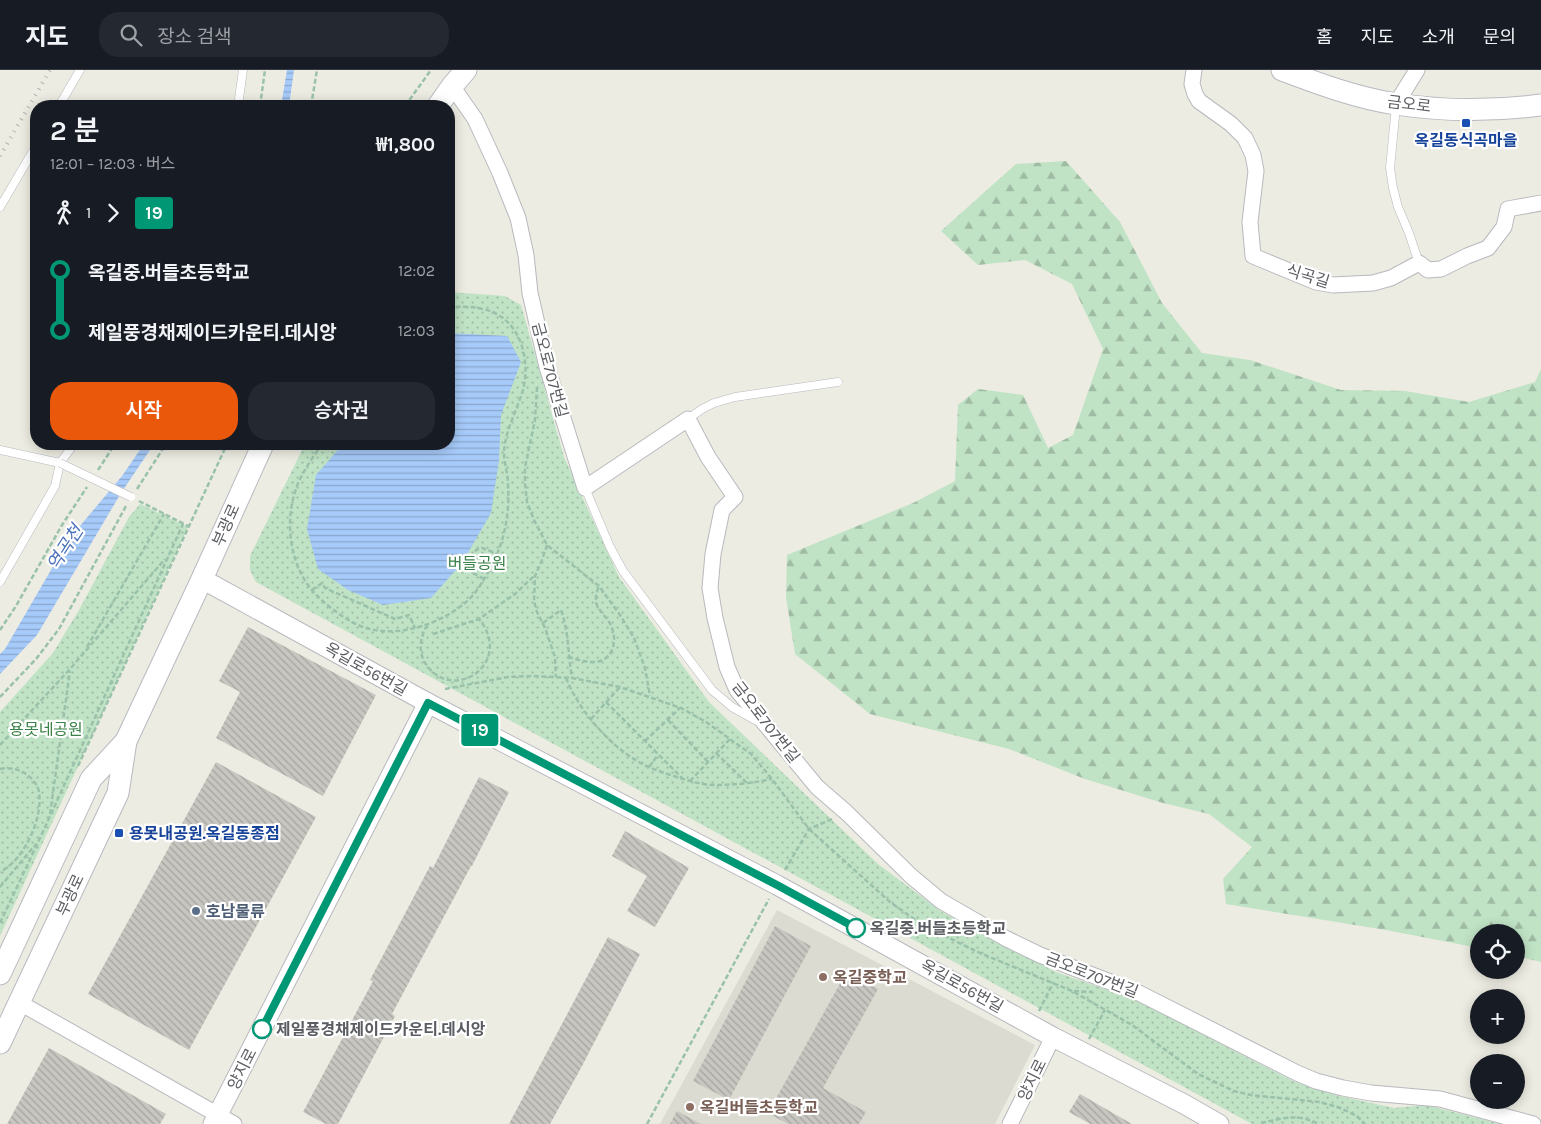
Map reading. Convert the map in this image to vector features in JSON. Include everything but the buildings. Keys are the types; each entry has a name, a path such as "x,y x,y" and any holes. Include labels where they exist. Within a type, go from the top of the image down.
{"main road":[{"path":"442,100 466,70"},
{"name":"금오로","path":"1282,70 1328,87 1396,104 1482,109 1519,108 1541,105"},
{"name":"부광로","path":"0,1044 118,793 126,741 260,450"},
{"name":"부광로","path":"0,974 91,779 126,741"}],"street":[{"name":"식곡길","path":"1194,70 1192,84 1199,100 1231,124 1245,138 1253,155 1256,172 1250,222 1253,256 1316,282 1333,285 1372,284 1391,278 1419,263"},
{"path":"1396,104 1417,70"},
{"name":"금오로707번길","path":"452,86 475,119 518,218 526,255 530,293 547,367 585,488"},
{"path":"1419,263 1428,270 1441,269 1488,248 1504,227 1508,209 1541,203"},
{"name":"금오로707번길","path":"688,419 708,456 735,497 722,510 713,554 710,588 727,667 737,690 817,787 847,813 911,876 941,901 1005,938 1040,955 1139,993 1316,1081 1370,1093 1440,1099 1533,1124"},
{"path":"585,488 688,419"},
{"name":"옥길로56번길","path":"202,579 428,703 777,885 1053,1037 1219,1124"},
{"name":"양지로","path":"20,1002 222,1121 428,703"},
{"name":"양지로","path":"1010,1124 1053,1037"}],"lane":[{"path":"62,100 80,70"},
{"path":"239,100 243,70"},
{"path":"1396,104 1390,168 1398,207 1419,263"},
{"path":"0,207 30,156"},
{"path":"688,419 714,403 735,397 838,382"},
{"path":"0,450 60,463 132,497"},
{"path":"0,582 55,486 60,463 70,450"},
{"path":"585,488 610,547 623,571 712,690 732,707 768,726"}],"path":[{"path":"261,100 265,70"},
{"path":"312,100 317,70"},
{"path":"410,100 431,70"},
{"path":"318,450 297,486 291,518 292,548 303,576 312,590 344,618 370,630 386,631 415,628 444,617 467,602 484,579 504,534 508,518 508,485 504,452 526,375 523,348 513,328 494,313 483,309 455,307"},
{"path":"547,367 537,377 535,420 526,467 527,502 547,545 599,586 620,615 634,638 645,668 650,696"},
{"path":"94,476 111,450"},
{"path":"0,698 36,659 59,629 132,497 162,450"},
{"path":"78,767 224,450"},
{"path":"0,630 16,606 62,524 89,484"},
{"path":"132,497 188,527"},
{"path":"84,654 164,514"},
{"path":"0,923 50,818 183,524"},
{"path":"433,634 478,619 515,594 534,576 547,545"},
{"path":"484,579 471,572 468,566 476,550 482,548 497,553"},
{"path":"0,745 70,670 168,556"},
{"path":"534,576 534,601 555,657 556,677"},
{"path":"312,590 322,583 326,588 394,619 409,615 415,628"},
{"path":"568,657 592,662 600,661 609,656 615,646 613,629 609,620 596,604 599,586"},
{"path":"542,623 561,610 566,624 568,657 572,678"},
{"path":"428,624 422,634 420,645 422,657 436,675 447,680 459,680 470,677 480,670 490,650 490,639 486,628 478,619"},
{"path":"50,818 70,670"},
{"path":"566,678 572,693 591,719 631,758 649,767 690,781 713,785 748,783 772,779"},
{"path":"591,719 620,687"},
{"path":"606,702 683,779"},
{"path":"645,741 681,708"},
{"path":"668,720 708,762"},
{"path":"690,781 730,738"},
{"path":"716,753 748,783"},
{"path":"649,767 658,755"},
{"path":"0,769 21,770 32,778 39,790 39,811 32,834 20,855 6,869 0,872"},
{"path":"647,1124 808,829 847,813"},
{"path":"0,887 39,841"},
{"path":"1031,1025 1053,983"},
{"path":"1082,1052 1105,1010"},
{"path":"1261,1123 1294,1117 1306,1118 1319,1124"}],"shaded area":[{"name":"옥길중학교","path":"777,910 1035,1045 995,1124 660,1124"}],"green space":[{"path":"1066,161 1120,222 1162,303 1202,353 1250,360 1341,390 1405,391 1469,402 1535,382 1541,369 1541,962 1525,958 1525,924 1470,924 1470,946 1386,930 1226,904 1223,879 1252,847 1209,814 1163,803 1085,779 1009,749 870,714 795,654 786,597 787,555 913,503 955,481 958,405 978,389 1023,395 1048,448 1073,435 1103,349 1072,284 1025,260 978,265 941,231 1016,164"},
{"name":"버들공원","path":"455,292 505,296 521,305 564,457 619,577 709,702 878,864 942,912 1056,972 1136,1000 1293,1081 1335,1095 1394,1108 1426,1105 1500,1124 1252,1124 256,582 250,570 250,556 302,450 455,450"},
{"name":"용못네공원","path":"140,504 188,527 0,936 0,712 53,653 79,610 129,517"}],"water":[{"path":"287,70 294,70 290,100 282,100"},
{"path":"455,333 507,336 521,362 501,415 499,460 491,513 462,563 431,598 383,605 348,590 318,569 307,529 316,475 338,450 455,450"},
{"name":"역곡천","path":"140,450 150,450 121,493 37,635 0,674 0,654 5,649 69,539 122,476"}],"railway":[{"path":"33,100 50,70"},
{"path":"0,156 30,104"}],"bus line":[{"name":"19","path":"262,1029 428,703 856,928"}],"place":[{"name":"옥길동식곡마을","path":"1466,123"},
{"name":"용못내공원.옥길동종점","path":"119,833"},
{"name":"호남물류","path":"196,911"},
{"name":"옥길중.버들초등학교","path":"856,928"},
{"name":"옥길중학교","path":"823,977"},
{"name":"제일풍경채제이드카운티.데시앙","path":"262,1029"},
{"name":"옥길버들초등학교","path":"690,1107"}]}
